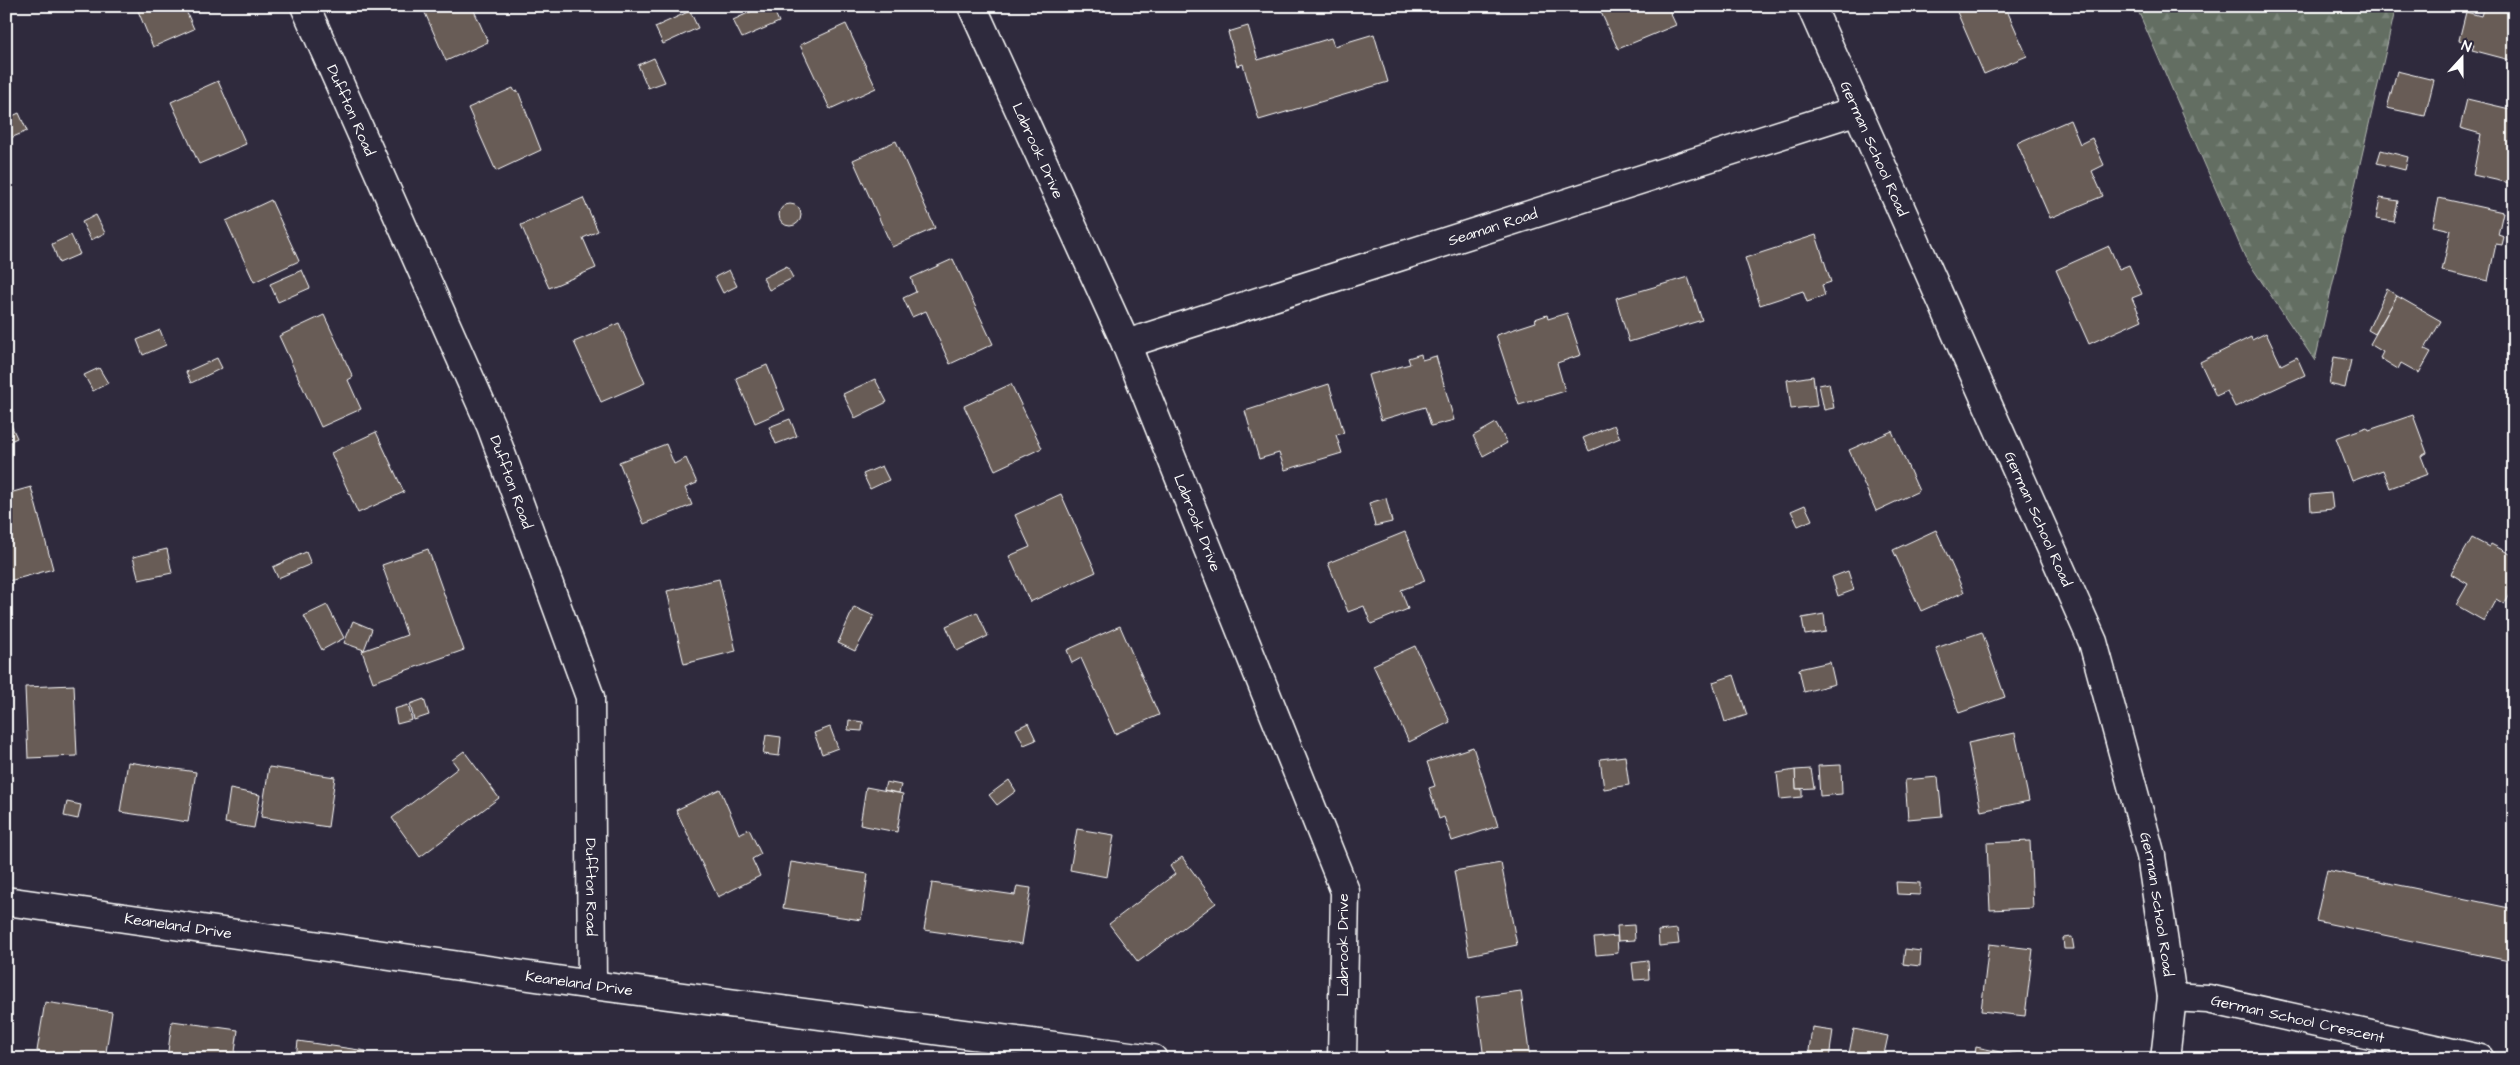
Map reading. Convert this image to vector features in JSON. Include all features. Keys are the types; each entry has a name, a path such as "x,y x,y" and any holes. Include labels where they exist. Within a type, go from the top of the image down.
{"street":[{"name":"Duffton Road","path":"304,6 491,426 590,697 592,985"},
{"name":"Labrook Drive","path":"972,6 1126,344 1345,891 1342,1059"},
{"name":"German School Road","path":"1811,6 2093,642 2151,856 2172,997 2165,1059"},
{"name":"Seaman Road","path":"1126,344 1858,110"},
{"name":"Keaneland Drive","path":"6,900 592,985 1153,1059"},
{"name":"German School Crescent","path":"2172,997 2208,999 2480,1059"}],"green space":[{"path":"2136,6 2396,6 2315,361 2245,257"}],"building":[{"path":"136,6 184,6 194,29 153,47"},
{"path":"422,6 472,6 488,42 446,61"},
{"path":"763,6 772,6 779,22 742,38 733,20"},
{"path":"1598,6 1667,6 1676,25 1618,49"},
{"path":"1676,6 1690,6 1678,12"},
{"path":"1969,6 2005,6 2027,56 1984,74 1957,12"},
{"path":"2484,6 2514,9 2514,73 2507,71 2510,60 2472,50 2474,45 2459,40 2466,12 2481,16"},
{"path":"690,11 698,28 663,44 655,27"},
{"path":"846,24 876,88 830,109 800,45"},
{"path":"1248,26 1258,60 1331,38 1334,46 1374,34 1388,82 1259,120 1243,64 1237,66 1228,32"},
{"path":"654,58 665,82 648,88 638,65"},
{"path":"2397,71 2434,80 2425,116 2387,108"},
{"path":"218,81 246,144 199,164 171,102"},
{"path":"513,88 515,92 518,91 541,150 496,171 468,108"},
{"path":"2467,99 2514,110 2514,184 2473,175 2481,134 2460,128"},
{"path":"19,113 27,131 6,140 6,119"},
{"path":"2070,120 2080,144 2092,138 2104,165 2092,171 2103,196 2050,218 2017,143"},
{"path":"896,141 935,228 892,247 853,160"},
{"path":"2381,150 2408,157 2405,170 2377,163"},
{"path":"583,198 598,231 583,238 596,268 549,288 521,225"},
{"path":"2380,198 2398,201 2394,222 2376,219"},
{"path":"2439,198 2503,212 2498,235 2504,237 2502,245 2496,244 2488,281 2442,271 2451,230 2433,226"},
{"path":"271,200 299,261 254,282 226,221"},
{"path":"790,204 798,207 801,215 798,223 790,226 782,223 779,215 782,207"},
{"path":"96,215 105,233 91,240 82,222"},
{"path":"71,235 80,254 59,263 52,244"},
{"path":"1816,235 1831,282 1822,285 1825,296 1807,302 1803,291 1760,305 1745,258"},
{"path":"2109,246 2119,269 2129,265 2142,294 2132,298 2142,320 2089,344 2056,270"},
{"path":"953,259 993,344 950,364 926,311 912,317 903,298 916,292 911,278"},
{"path":"787,266 793,278 769,290 763,278"},
{"path":"302,270 310,288 278,302 270,284"},
{"path":"729,270 737,286 723,293 715,277"},
{"path":"1688,277 1702,320 1629,342 1616,298"},
{"path":"2387,289 2397,296 2375,334 2368,330"},
{"path":"2397,296 2441,321 2425,349 2431,352 2419,373 2401,363 2398,369 2380,358 2383,352 2370,344"},
{"path":"1567,313 1581,355 1557,363 1565,391 1519,405 1496,335 1536,322 1535,319 1547,315 1548,319"},
{"path":"324,315 353,377 348,380 361,409 321,427 279,336"},
{"path":"619,323 645,383 601,402 574,342"},
{"path":"160,330 166,345 143,355 137,340"},
{"path":"2266,333 2281,365 2297,357 2305,375 2235,407 2227,391 2216,396 2200,362 2251,337 2252,340"},
{"path":"1421,354 1422,360 1436,356 1454,420 1431,426 1425,407 1381,420 1368,375 1410,364 1408,358"},
{"path":"2334,357 2351,360 2345,388 2329,384"},
{"path":"217,358 222,368 191,383 186,372"},
{"path":"767,365 785,410 755,423 736,378"},
{"path":"99,368 108,383 93,391 84,375"},
{"path":"1813,376 1817,406 1791,409 1787,380"},
{"path":"875,379 887,402 855,418 843,394"},
{"path":"1829,383 1834,408 1824,410 1819,385"},
{"path":"1011,384 1042,448 995,470 964,406"},
{"path":"1329,384 1344,433 1336,435 1342,453 1285,470 1279,453 1259,459 1245,411"},
{"path":"6,414 17,438 6,443"},
{"path":"2413,415 2427,453 2421,456 2428,474 2390,488 2383,470 2352,481 2336,438 2367,427 2369,430"},
{"path":"790,419 797,436 776,444 769,427"},
{"path":"1496,423 1507,443 1483,456 1473,436"},
{"path":"1614,425 1620,438 1589,451 1583,438"},
{"path":"1892,431 1919,491 1876,511 1849,450"},
{"path":"376,432 404,492 358,513 331,453"},
{"path":"666,444 674,464 686,458 697,483 685,488 692,505 644,524 619,462"},
{"path":"882,466 889,480 870,489 863,474"},
{"path":"31,487 53,569 9,581 6,571 6,494"},
{"path":"2331,493 2333,509 2311,511 2310,495"},
{"path":"1061,494 1096,572 1030,602 1009,556 1030,547 1015,515"},
{"path":"1386,498 1392,522 1375,526 1369,503"},
{"path":"1805,505 1812,520 1798,526 1791,511"},
{"path":"1936,530 1964,592 1921,611 1893,550"},
{"path":"1405,532 1425,581 1401,590 1408,609 1371,624 1364,606 1348,612 1328,563"},
{"path":"2472,538 2489,547 2491,544 2514,556 2514,587 2504,604 2496,599 2484,621 2456,605 2468,584 2451,574"},
{"path":"167,549 172,573 139,580 133,557"},
{"path":"428,549 464,650 373,682 362,651 407,635 382,565"},
{"path":"306,552 311,564 278,578 273,567"},
{"path":"1848,571 1854,590 1838,596 1832,577"},
{"path":"719,579 736,651 684,664 667,591"},
{"path":"327,605 344,638 322,650 304,616"},
{"path":"854,607 874,616 855,651 838,643"},
{"path":"977,612 988,636 957,651 946,626"},
{"path":"1824,614 1826,632 1805,635 1802,618"},
{"path":"353,621 372,629 364,650 344,643"},
{"path":"1120,626 1159,715 1115,734 1081,658 1072,663 1067,650"},
{"path":"1982,632 2005,697 1959,713 1936,648"},
{"path":"1415,646 1450,722 1409,742 1373,665"},
{"path":"1830,662 1835,684 1804,692 1799,669"},
{"path":"1734,675 1747,715 1725,722 1713,682"},
{"path":"74,685 77,756 28,758 25,687"},
{"path":"424,699 429,715 414,720 410,704"},
{"path":"408,705 412,720 397,724 394,709"},
{"path":"849,720 863,722 862,731 848,730"},
{"path":"1028,723 1036,740 1024,745 1016,729"},
{"path":"830,727 838,748 822,754 814,733"},
{"path":"2015,733 2029,801 1981,811 1968,743"},
{"path":"766,735 781,737 779,756 763,754"},
{"path":"1473,747 1498,826 1452,841 1444,817 1439,819 1429,788 1435,786 1427,762"},
{"path":"464,751 499,798 420,857 392,818 458,768 452,760"},
{"path":"1625,756 1629,785 1604,789 1600,759"},
{"path":"128,762 196,772 188,822 120,812"},
{"path":"1841,765 1842,794 1820,796 1818,766"},
{"path":"269,767 335,777 328,827 261,817"},
{"path":"1811,769 1814,788 1796,789 1795,770"},
{"path":"1795,770 1796,789 1802,789 1802,797 1780,799 1777,773"},
{"path":"1938,777 1942,816 1908,819 1905,780"},
{"path":"1009,780 1016,791 997,805 989,795"},
{"path":"886,782 901,785 899,793 884,790"},
{"path":"866,787 903,794 897,832 860,825"},
{"path":"230,789 260,795 254,828 225,823"},
{"path":"720,789 739,834 749,829 761,854 752,859 760,876 718,897 676,810"},
{"path":"67,802 81,805 78,819 64,816"},
{"path":"1077,829 1114,835 1107,877 1070,870"},
{"path":"2030,841 2033,908 1990,910 1987,843"},
{"path":"1182,857 1216,903 1138,962 1109,924 1175,874 1170,866"},
{"path":"791,862 868,874 861,920 783,908"},
{"path":"1501,863 1517,945 1469,955 1454,871"},
{"path":"2327,870 2514,909 2514,962 2316,921"},
{"path":"1896,882 1920,883 1920,895 1897,894"},
{"path":"932,883 1015,895 1017,886 1031,888 1022,944 924,930"},
{"path":"1634,925 1635,940 1618,941 1617,926"},
{"path":"1677,929 1679,944 1659,946 1658,931"},
{"path":"1617,936 1618,953 1596,955 1594,938"},
{"path":"2072,937 2074,949 2064,949 2063,938"},
{"path":"1989,944 2033,949 2025,1016 1981,1011"},
{"path":"1905,949 1921,951 1920,966 1903,964"},
{"path":"1648,961 1649,979 1634,980 1632,963"},
{"path":"1521,991 1530,1059 1484,1059 1476,997"},
{"path":"45,1002 112,1012 105,1059 87,1059 37,1051"},
{"path":"172,1021 238,1030 234,1059 167,1059"},
{"path":"1812,1027 1833,1030 1829,1059 1808,1059"},
{"path":"1854,1029 1888,1036 1883,1059 1848,1058"},
{"path":"298,1041 366,1051 364,1059 296,1059"},
{"path":"1976,1047 2020,1056 2020,1059 1974,1059"}]}
